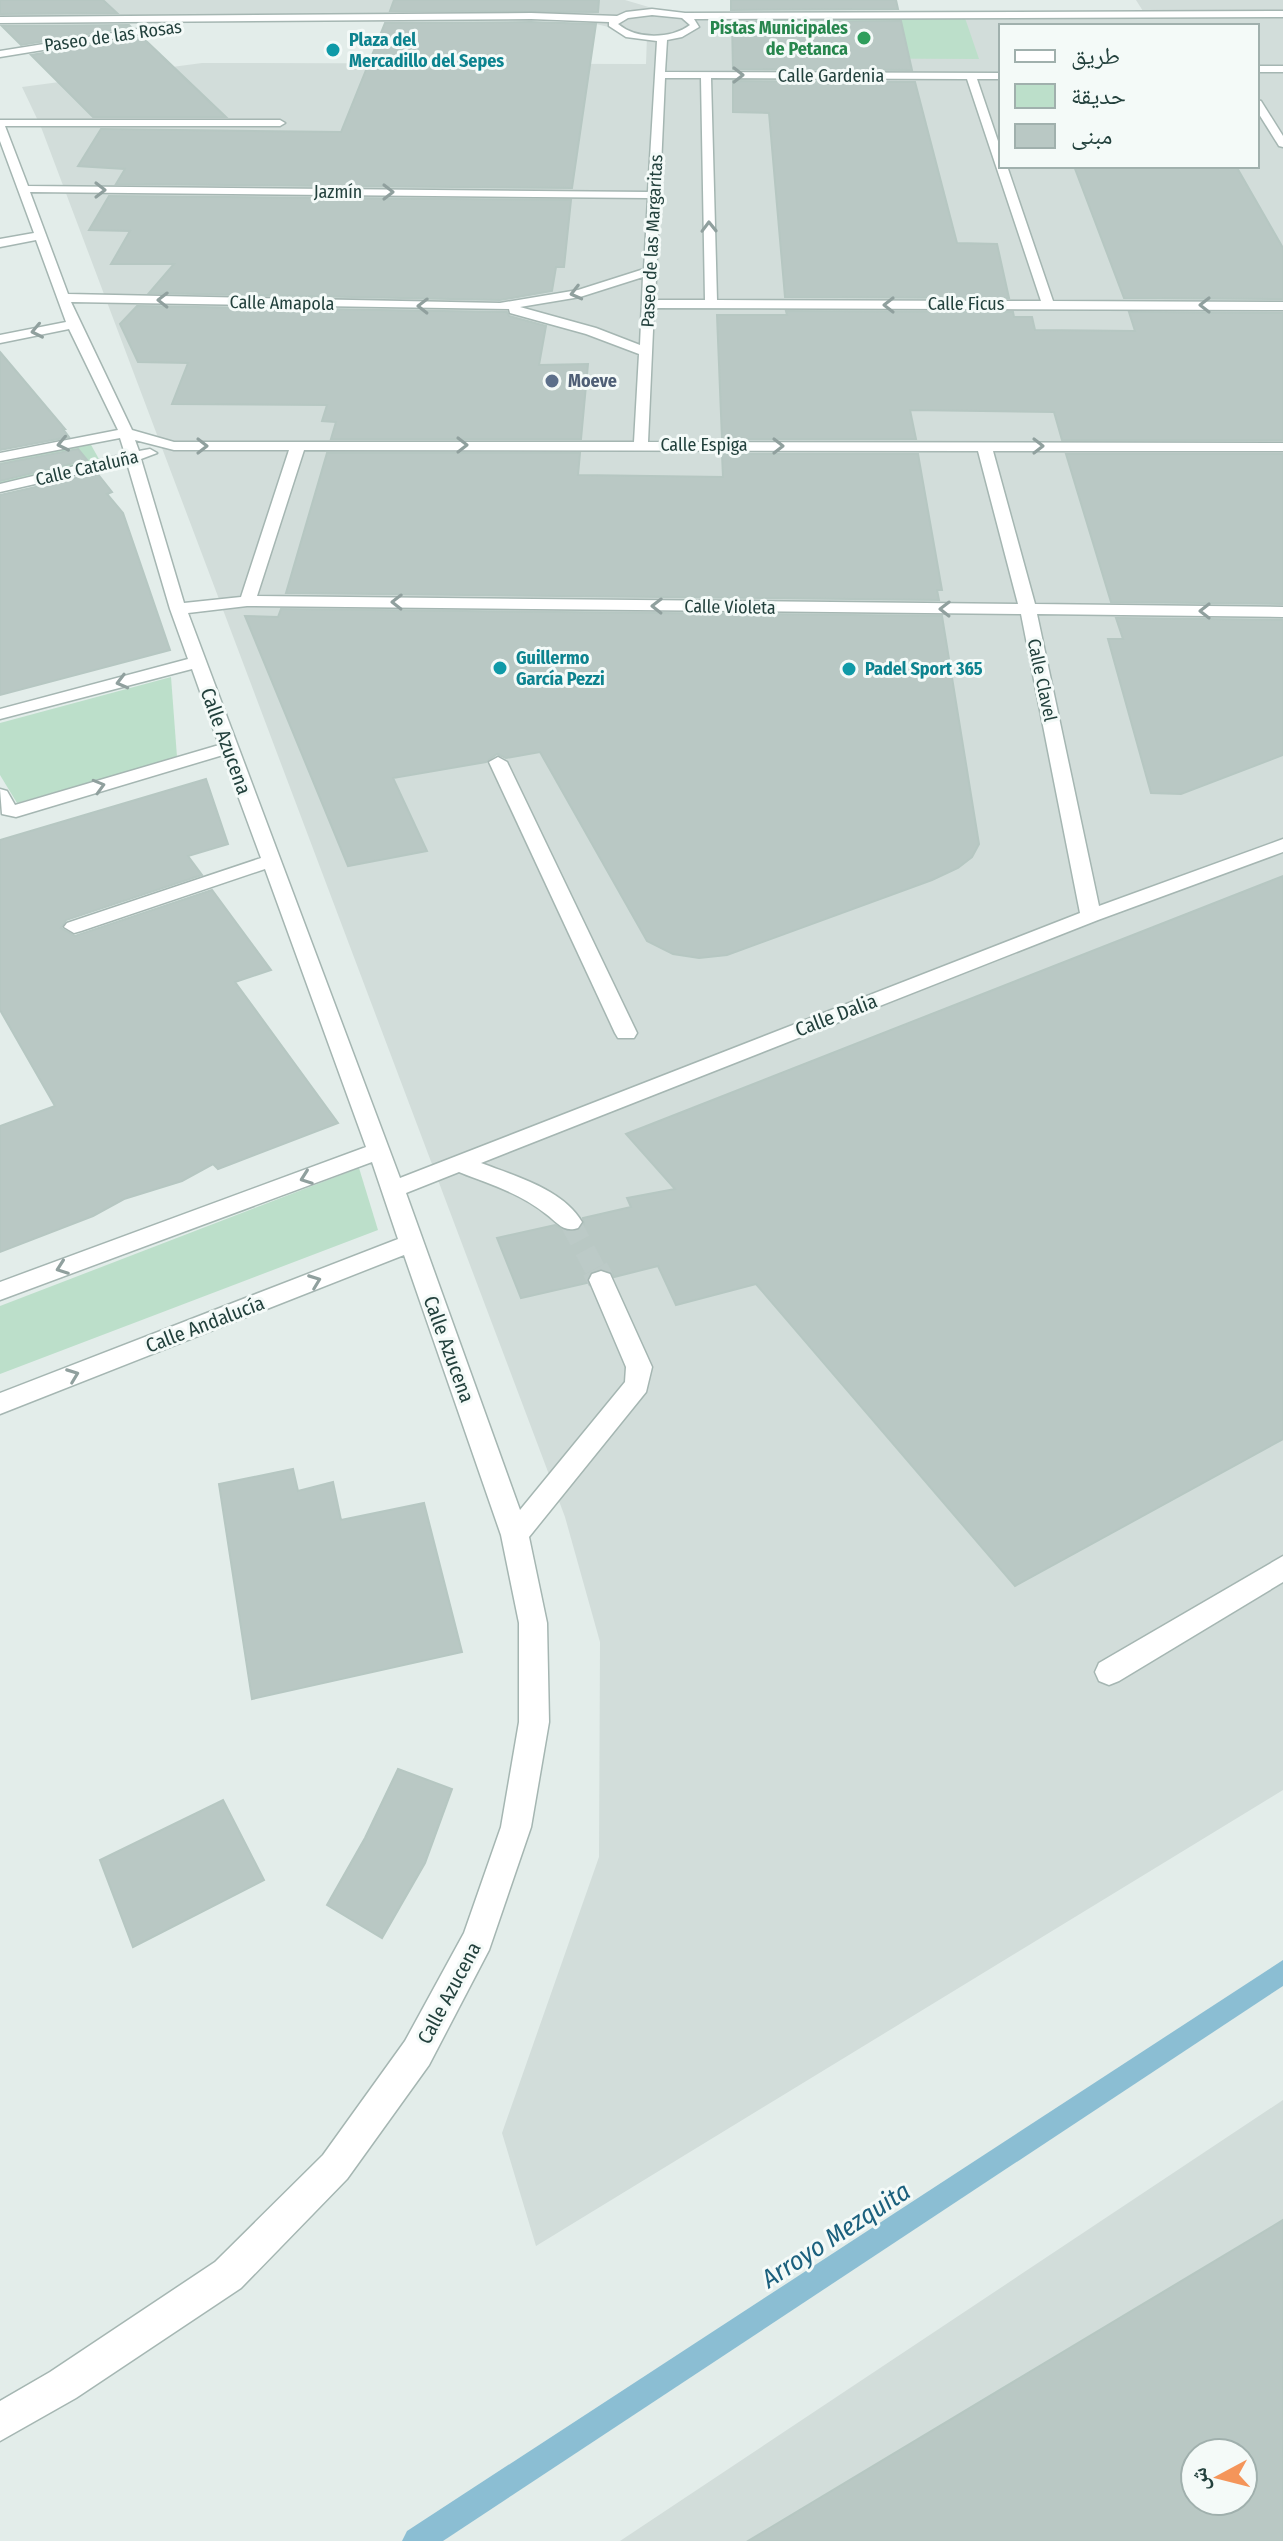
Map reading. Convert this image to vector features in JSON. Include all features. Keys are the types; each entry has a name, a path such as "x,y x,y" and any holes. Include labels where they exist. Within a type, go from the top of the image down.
{"street":[{"path":"652,0 666,13"},
{"path":"818,0 821,15"},
{"path":"1126,0 1133,15"},
{"path":"1274,0 1283,13"},
{"path":"633,2 639,13"},
{"name":"Paseo de las Rosas","path":"27,19 74,8"},
{"path":"336,8 345,17"},
{"path":"521,8 531,16"},
{"name":"Paseo de las Rosas","path":"122,9 134,19"},
{"path":"685,16 695,22 694,28 662,36 621,32 613,27 616,19 639,13 685,16 1283,13"},
{"path":"1201,14 1207,24"},
{"name":"Paseo de las Rosas","path":"0,20 531,16 616,19"},
{"path":"134,19 146,23 148,28 145,31"},
{"name":"Paseo de las Rosas","path":"2,52 226,20"},
{"name":"Paseo de las Margaritas","path":"641,445 662,36"},
{"path":"1259,69 1283,69"},
{"name":"Calle Gardenia","path":"660,75 999,76"},
{"path":"706,75 711,305"},
{"path":"971,76 999,160"},
{"path":"1259,106 1283,144"},
{"path":"0,125 280,123"},
{"name":"Calle Azucena","path":"0,125 6,162 22,189 73,324 126,433 178,609 379,1151 515,1535 533,1623 534,1722 516,1827 478,1939 417,2053 335,2167 228,2275 63,2385 0,2422"},
{"path":"1002,168 1048,304"},
{"name":"Jazmín","path":"22,189 654,195"},
{"path":"0,243 39,236"},
{"name":"Calle Amapola","path":"63,298 500,307 580,293 650,271"},
{"name":"Calle Ficus","path":"648,304 1283,306"},
{"name":"Calle Amapola","path":"500,307 577,326 646,352"},
{"path":"0,339 73,324"},
{"name":"Calle Espiga","path":"126,433 174,446 1283,447"},
{"name":"Calle Cataluña","path":"0,457 126,433"},
{"path":"247,601 263,560 298,445"},
{"name":"Calle Cataluña","path":"0,488 135,458 174,446"},
{"name":"Calle Clavel","path":"984,446 1028,610 1091,916"},
{"name":"Calle Violeta","path":"178,609 247,601 1283,612"},
{"path":"0,714 197,662"},
{"path":"0,795 9,810 24,809 228,748"},
{"path":"498,762 626,1033"},
{"name":"Calle Dalia","path":"391,1190 1091,916 1283,845"},
{"path":"74,927 271,861"},
{"path":"0,1291 379,1151"},
{"path":"460,1164 534,1192 547,1199 570,1222"},
{"name":"Calle Andalucía","path":"0,1404 411,1243"},
{"path":"515,1535 637,1385 639,1367 636,1358 601,1280"},
{"path":"1109,1672 1283,1568"}],"shaded area":[{"path":"0,0 625,0 686,18 1148,19 1136,0 1283,0 1283,1790 536,2246 502,2133 599,1857 600,1642 565,1517 41,127 22,87 202,63 646,64 647,36 583,21 338,15 0,17"},
{"path":"1283,2100 1283,2541 620,2541"}],"green space":[{"name":"Pistas Municipales de Petanca","path":"755,18 965,18 979,59 757,58"},
{"path":"90,443 100,461 0,484 0,463"},
{"path":"171,677 177,757 17,803 0,775 0,723"},
{"path":"359,1168 378,1230 0,1374 0,1306"}],"building":[{"path":"0,0 103,0 117,13 0,14"},
{"path":"394,0 599,0 598,12 390,11"},
{"path":"731,0 896,0 898,9 731,10"},
{"name":"Pistas Municipales de Petanca","path":"901,21 912,70 733,69 732,22"},
{"path":"385,23 596,24 572,188 116,184 125,169 78,166 101,129 341,132"},
{"path":"2,26 131,27 21,45"},
{"path":"142,37 226,117 93,117 31,55"},
{"path":"733,81 915,82 957,243 997,244 1009,298 785,297 769,113 733,112"},
{"path":"1075,168 1237,168 1283,248 1283,299 1124,298"},
{"path":"109,196 571,200 564,267 556,267 552,291 500,300 149,293 174,264 111,264 130,231 89,230"},
{"path":"137,306 507,312 509,316 546,326 539,365 588,364 581,439 331,439 336,422 322,421 327,405 172,404 188,363 138,362 120,324"},
{"path":"786,311 1013,312 1014,317 1032,317 1035,330 1135,331 1129,312 1283,313 1283,440 1062,440 1054,412 910,410 916,439 722,439 717,315 787,315"},
{"path":"0,352 65,429 69,437 0,450"},
{"path":"78,449 87,460 0,481 0,464"},
{"path":"327,453 580,453 578,475 723,477 722,454 918,454 942,590 937,590 939,600 286,593"},
{"path":"1066,454 1283,454 1283,604 1111,602"},
{"path":"97,473 112,492 107,494 123,513 170,650 0,695 0,495"},
{"path":"281,609 942,616 979,844 972,857 958,868 932,880 727,955 699,958 673,954 647,941 540,752 506,758 497,754 486,762 393,778 427,851 348,866 245,616 278,617"},
{"path":"1116,618 1283,620 1283,755 1181,794 1151,793 1108,639 1123,639"},
{"path":"206,779 228,844 188,856 202,875 66,920 61,928 75,936 212,890 271,970 235,982 338,1123 218,1169 213,1164 182,1181 124,1199 93,1216 0,1252 0,1126 55,1106 0,1010 0,840"},
{"path":"1283,876 1283,1439 1015,1586 756,1284 676,1305 658,1266 614,1277 611,1271 600,1268 589,1273 587,1283 521,1298 497,1238 555,1225 567,1232 579,1231 584,1224 583,1218 631,1207 627,1198 675,1189 626,1134"},
{"path":"293,1469 298,1491 333,1482 341,1520 424,1503 462,1652 252,1699 219,1484"},
{"path":"398,1769 452,1789 425,1863 382,1938 327,1905 365,1838"},
{"path":"223,1800 264,1880 133,1947 100,1860"},
{"path":"1283,2220 1283,2541 748,2541"}],"waterway":[{"name":"Arroyo Mezquita","path":"417,2541 1283,1972"}],"tunnel":[{"path":"570,1222 596,1271"},
{"path":"595,1269 601,1280"}],"place":[{"name":"Pistas Municipales de Petanca","path":"864,38"},
{"name":"Plaza del Mercadillo del Sepes","path":"333,50"},
{"name":"Moeve","path":"552,381"},
{"name":"Guillermo García Pezzi","path":"500,668"},
{"name":"Padel Sport 365","path":"849,669"}]}
